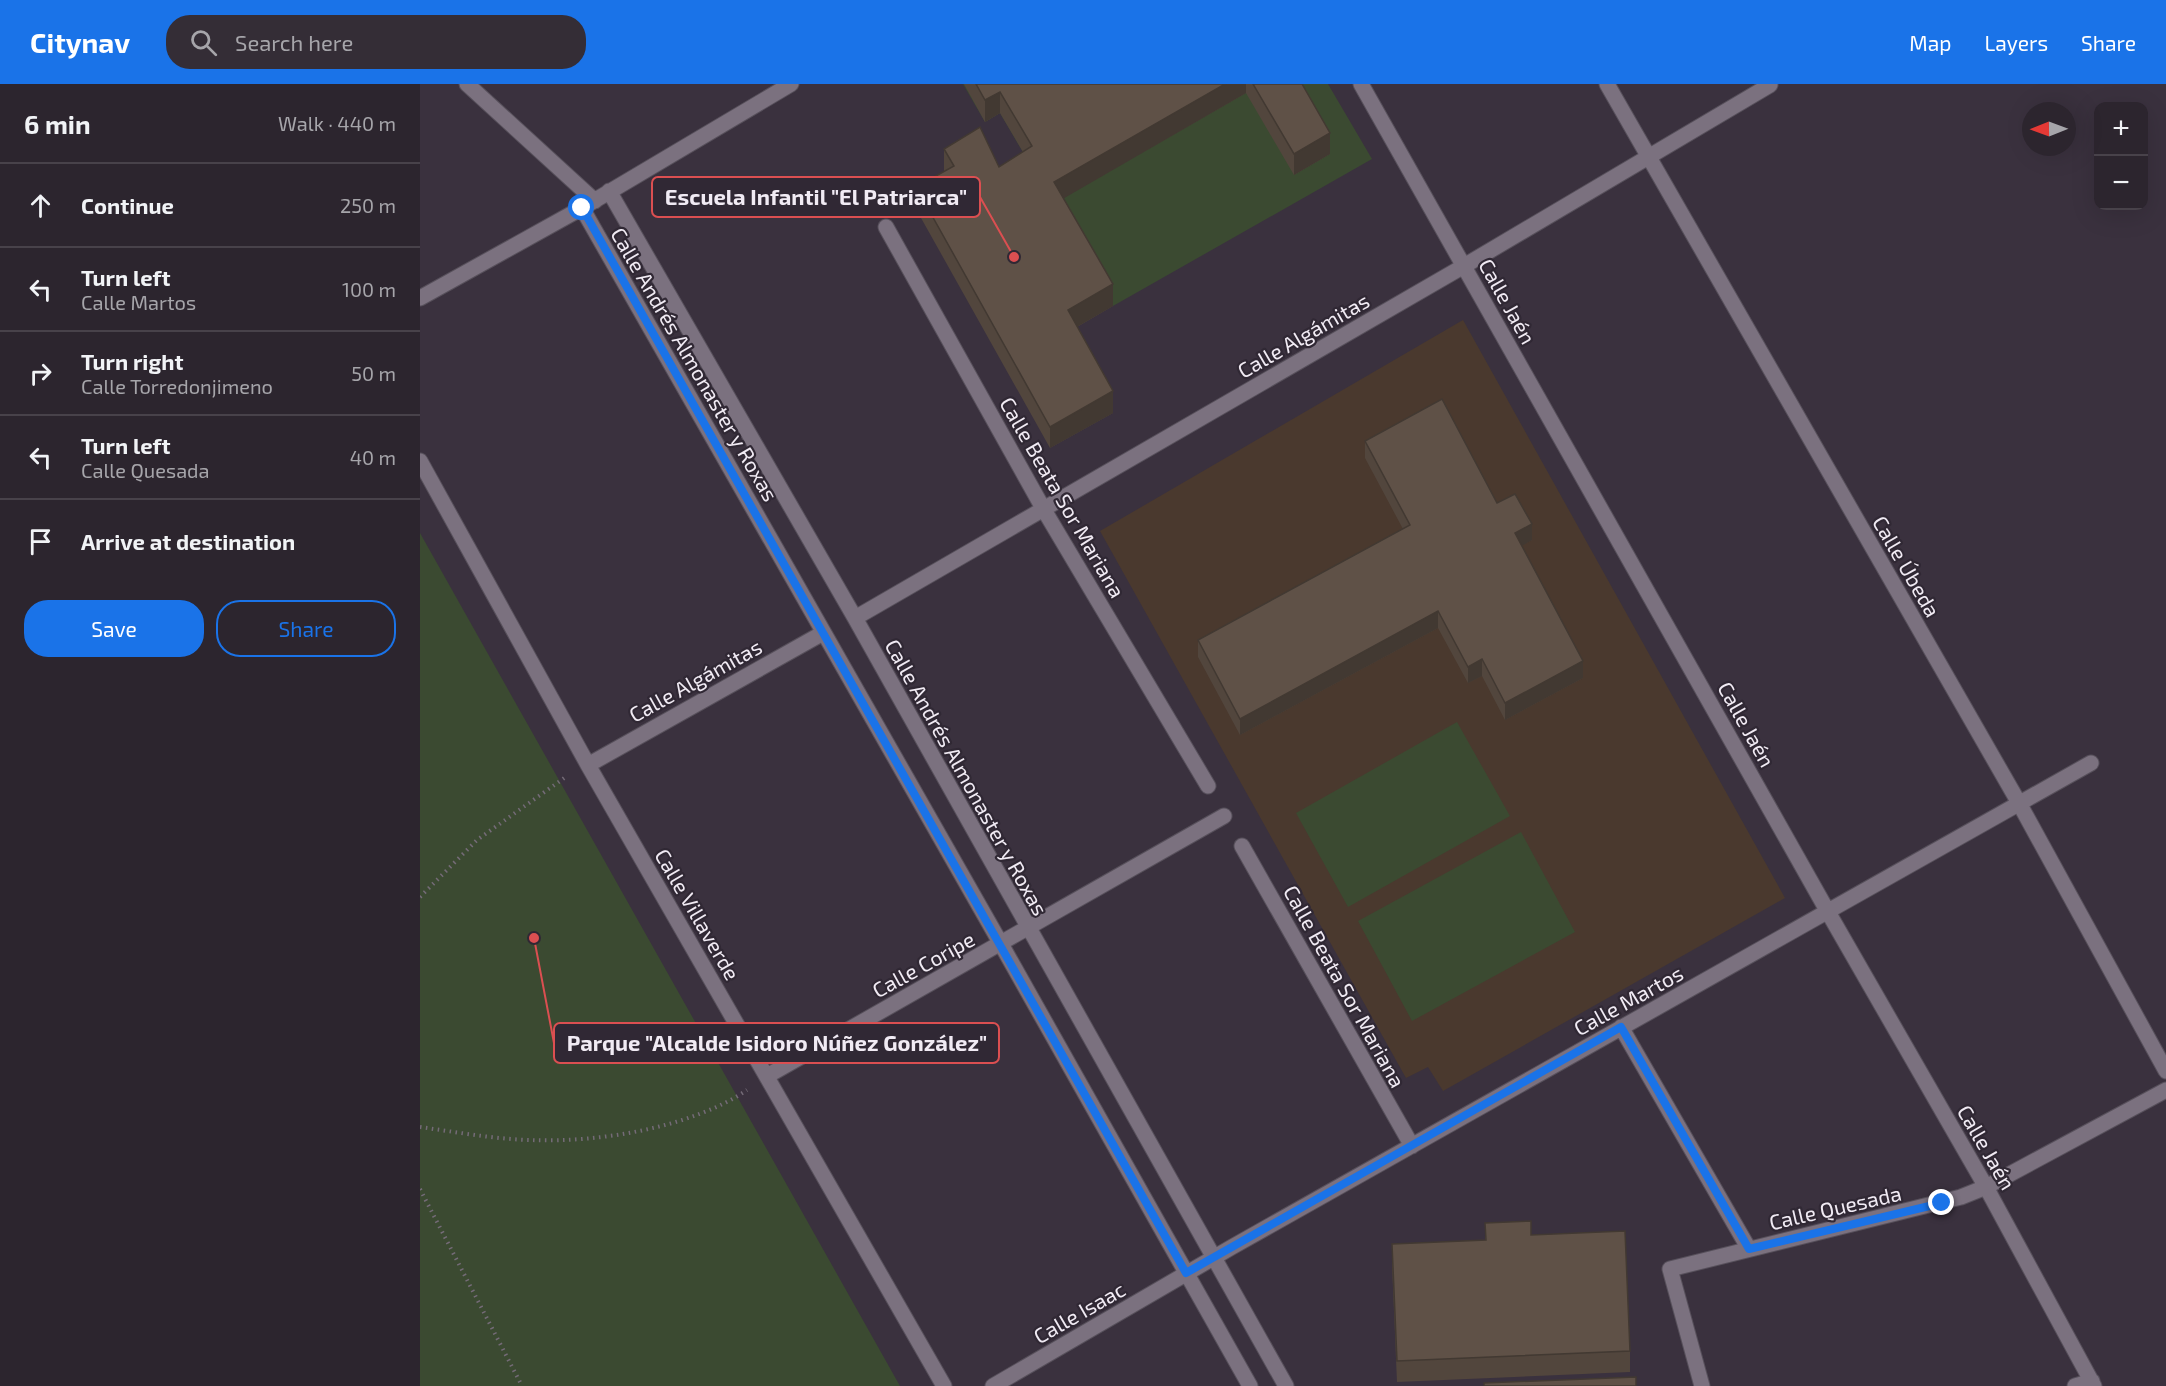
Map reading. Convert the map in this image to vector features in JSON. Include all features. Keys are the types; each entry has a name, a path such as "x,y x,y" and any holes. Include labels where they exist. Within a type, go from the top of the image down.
{"street":[{"name":"Calle Andrés Almonaster y Roxas","path":"467,84 588,205 823,633 1250,1386"},
{"path":"420,298 588,205 791,84"},
{"name":"Calle Jaén","path":"1361,84 1828,912 1986,1187 2093,1384"},
{"name":"Calle Úbeda","path":"1607,84 2019,803 2166,1071"},
{"name":"Calle Algámitas","path":"855,618 1464,266 1770,85"},
{"name":"Calle Andrés Almonaster y Roxas","path":"609,191 855,618 1286,1386"},
{"name":"Calle Beata Sor Mariana","path":"886,227 1044,510 1208,786"},
{"name":"Calle Villaverde","path":"420,461 588,765 944,1386"},
{"name":"Calle Algámitas","path":"588,765 823,633"},
{"name":"Calle Martos","path":"1186,1273 2091,763"},
{"name":"Calle Coripe","path":"767,1076 1001,945 1224,816"},
{"name":"Calle Beata Sor Mariana","path":"1242,846 1412,1146"},
{"path":"1621,1027 1749,1249"},
{"name":"Calle Quesada","path":"1702,1386 1670,1269 1942,1203 1986,1187 2166,1090"},
{"name":"Calle Isaac","path":"993,1386 1186,1273"},
{"path":"2075,1386 2093,1384"}],"path":[{"path":"420,897 477,840 559,780 588,765"},
{"path":"420,1127 530,1140 605,1137 690,1118 737,1096 767,1076"},
{"path":"420,1189 522,1386"}],"shaded area":[{"path":"1463,320 1785,898 1443,1091 1428,1067 1406,1078 1100,531"}],"green space":[{"path":"963,84 1328,84 1372,159 1113,306 1000,113 985,122"},
{"path":"420,533 900,1386 420,1386"},
{"path":"1457,722 1510,816 1348,907 1296,813"},
{"path":"1521,832 1575,932 1412,1021 1358,921"}],"building":[{"path":"976,84 1225,84 1054,182 1113,284 1068,310 1113,391 1050,427 916,187 954,166 944,149 980,127 999,167 1032,146 1000,92 985,100"},
{"path":"1253,84 1302,84 1330,133 1294,154"},
{"path":"1442,399 1497,503 1515,494 1532,524 1515,533 1583,661 1505,703 1482,659 1468,667 1438,611 1240,719 1198,640 1410,525 1365,441"},
{"path":"1531,1221 1531,1235 1625,1231 1630,1351 1397,1361 1392,1244 1486,1240 1485,1223"},
{"path":"1636,1377 1636,1386 1484,1386 1484,1383"}],"place":[{"name":"Escuela Infantil \"El Patriarca\"","path":"1014,257"},
{"name":"Parque \"Alcalde Isidoro Núñez González\"","path":"534,938"}],"route":[{"path":"582,208 1186,1273 1621,1027 1749,1249 1942,1203"}]}
